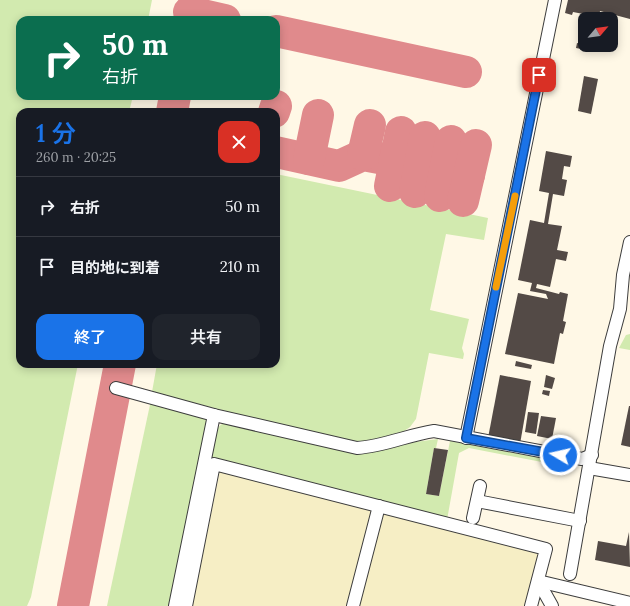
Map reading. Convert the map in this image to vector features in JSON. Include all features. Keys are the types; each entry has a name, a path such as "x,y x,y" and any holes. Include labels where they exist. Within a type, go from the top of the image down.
{"street":[{"path":"466,438 555,0"},
{"path":"570,574 590,468 610,346 620,309 623,275 630,242"},
{"path":"116,388 214,415 357,448 375,446 416,434 434,431 582,459 592,455"},
{"path":"175,606 214,415"},
{"path":"186,606 214,464 546,549 531,606"},
{"path":"590,468 630,475"},
{"path":"473,518 480,486"},
{"path":"477,501 580,521"},
{"path":"353,606 379,506"},
{"path":"538,581 630,603"},
{"path":"538,581 552,606"}],"shaded area":[{"path":"220,471 375,510 350,606 192,606"},
{"path":"382,512 540,552 526,606 357,606"}],"green space":[{"path":"0,0 152,0 149,16 16,16 16,100 132,100 130,108 16,108 16,368 77,368 31,597 27,606 0,606"},
{"path":"280,175 488,218 484,240 446,234 430,310 469,319 462,348 464,354 463,359 429,353 416,419 410,427 400,434 358,444 152,392 156,368 280,368"},
{"path":"630,334 630,350 619,348 626,335"},
{"path":"151,400 203,416 208,424 171,606 107,606"},
{"path":"227,422 376,451 415,442 438,439 436,448 434,448 426,494 439,496 450,441 548,459 547,463 469,448 459,453 447,520 210,457 216,431 218,427"}],"building":[{"path":"568,0 630,0 630,19 618,16 618,12 573,12 572,15 565,13"},
{"path":"584,76 598,79 591,114 578,111"},
{"path":"546,151 572,156 570,167 564,166 562,179 567,180 564,196 553,194 548,224 562,226 557,250 568,252 566,261 556,259 550,287 537,284 536,288 559,294 560,292 568,294 563,321 566,322 563,334 560,333 554,364 505,354 518,293 548,299 546,294 530,291 532,283 518,280 530,220 544,223 549,193 539,191"},
{"path":"516,361 532,365 531,369 515,366"},
{"path":"500,375 531,381 520,444 488,438"},
{"path":"546,375 555,378 552,389 544,387"},
{"path":"543,390 550,391 549,396 542,394"},
{"path":"630,406 630,447 621,445"},
{"path":"528,412 539,413 536,434 525,432"},
{"path":"541,416 556,418 552,439 537,436"},
{"path":"434,448 448,450 439,496 426,494"},
{"path":"629,532 630,567 595,560 598,541 626,546"}],"taxiway":[{"path":"189,12 207,16"},
{"path":"280,32 466,72"},
{"path":"173,108 174,100"},
{"path":"309,159 318,115"},
{"path":"363,155 370,125"},
{"path":"390,186 401,132"},
{"path":"415,192 425,137"},
{"path":"440,196 451,141"},
{"path":"463,201 476,145"},
{"path":"280,153 339,166 363,155 469,175"},
{"path":"73,606 119,368"}],"slow traffic":[{"path":"496,287 515,196"}],"route":[{"path":"539,75 466,438 530,451 560,455"}]}
